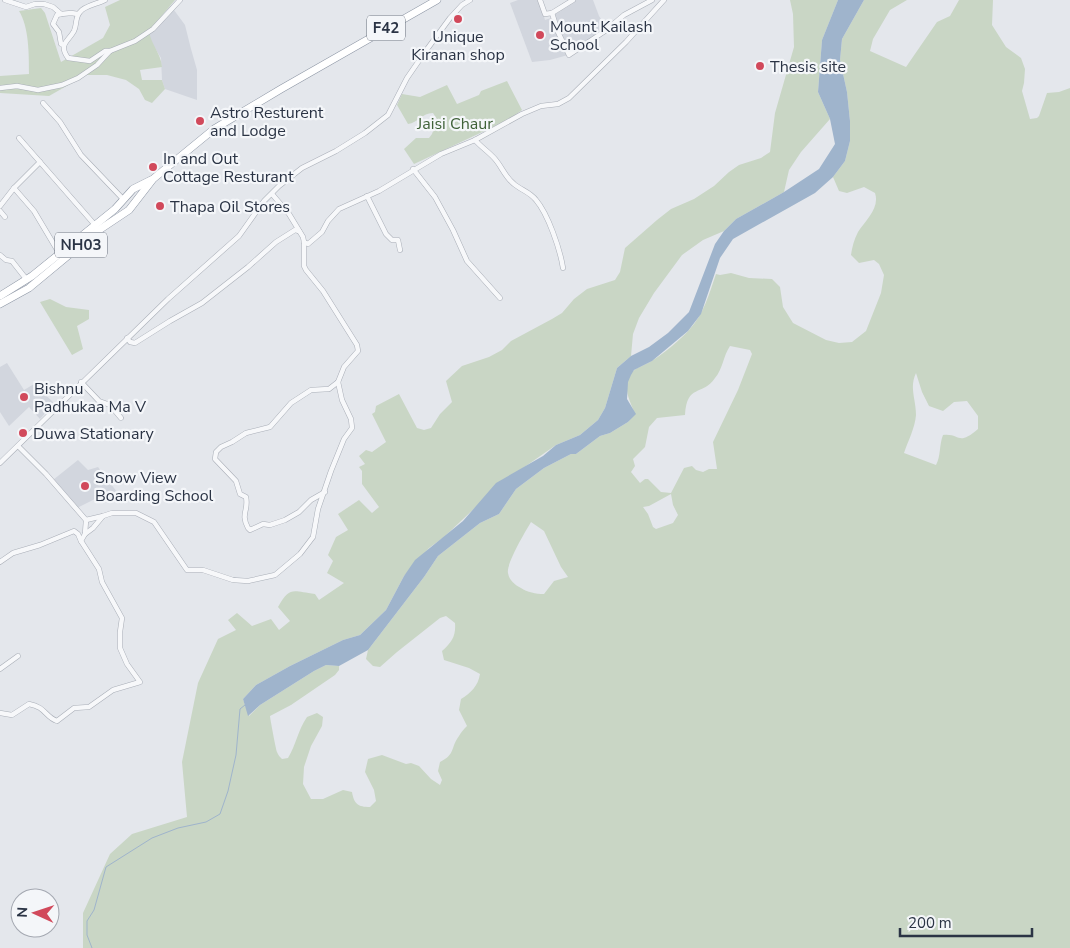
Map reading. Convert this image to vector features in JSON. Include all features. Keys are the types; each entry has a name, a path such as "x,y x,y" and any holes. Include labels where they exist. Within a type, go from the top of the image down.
{"highway":[{"name":"F42","path":"336,57 437,0"},
{"name":"NH03","path":"0,304 29,288 99,230 129,210 153,179 214,129 336,57"},
{"path":"0,296 27,280 95,225 137,186 153,179"}],"street":[{"path":"5,0 26,7 44,4 61,14"},
{"path":"105,0 80,10 74,31 64,45 64,53 68,58 90,61 105,50 110,51"},
{"path":"0,88 17,86 38,90 78,78 90,70 110,51 135,41 153,29 180,0"},
{"path":"540,0 545,14 552,13 573,0"},
{"path":"552,13 558,32 570,55 606,31 624,16 652,0"},
{"path":"304,242 308,244 322,232 328,221 339,209 367,196 441,154 475,140 522,114 541,106 558,104 569,98 626,42 664,0"},
{"path":"0,463 168,299 239,236 264,201 279,186 302,168 336,152 388,115 407,78 424,52 450,18 468,1"},
{"path":"64,45 60,44 59,32 53,24 57,15 71,12 78,14"},
{"path":"43,103 63,127 81,155 123,199"},
{"path":"19,138 95,225"},
{"path":"475,140 495,159 514,185 537,200 550,224 564,268"},
{"path":"0,206 14,188 40,162"},
{"path":"413,170 434,197 454,230 467,261 500,298"},
{"path":"14,188 34,211 59,253"},
{"path":"272,194 289,214 304,242 304,266 323,291 357,345 358,352 344,367 338,382 329,389 311,390 291,404 270,427 246,433 220,447 216,452 216,459 236,481 240,494 246,497 247,503 243,517 250,530 263,524 270,525 285,520 325,492"},
{"path":"367,196 386,234 392,240 398,240 400,250"},
{"path":"0,211 5,217"},
{"path":"127,338 130,342 135,343 202,303 276,242 295,230 299,231"},
{"path":"0,255 6,260 12,261 27,280"},
{"path":"0,291 10,291"},
{"path":"81,382 99,401 110,405 121,418"},
{"path":"86,520 112,513 136,513 146,516 154,522 187,570 203,570 234,580 248,581 275,575 300,554 313,537 318,509 331,471 344,439 352,428 351,419 342,400 338,382"},
{"path":"18,446 46,474 86,520 85,534"},
{"path":"81,541 85,534 103,516"},
{"path":"0,562 13,553 40,545 74,531 78,534 99,569 102,582 122,618 120,648 127,664 140,682 113,690 89,707 74,708 57,722 42,708 29,704 12,715 0,713"},
{"path":"0,669 18,656"}],"shaded area":[{"name":"Mount Kailash School","path":"518,0 539,0 545,20 551,18 568,55 532,62 510,3"},
{"path":"575,0 593,0 599,16 607,28 569,52 559,33 554,15"},
{"path":"171,6 185,25 197,70 197,100 165,89 162,80 161,58 150,40 149,31"},
{"name":"Bishnu Padhukaa Ma V","path":"7,363 24,390 34,384 54,403 40,419 29,407 9,426 0,412 0,367"},
{"name":"Snow View Boarding School","path":"78,460 88,470 98,467 117,492 108,497 105,494 77,508 53,480"}],"green space":[{"path":"120,0 175,0 149,31 160,57 162,67 140,70 142,80 162,80 165,89 152,103 145,100 139,89 126,80 107,75 86,75 49,96 0,93 0,76 29,74 27,33 19,11 41,8 45,13 61,62 103,38 110,25 105,7"},
{"path":"790,0 838,0 822,40 818,92 830,119 801,152 789,170 784,192 736,219 724,231 703,240 682,255 654,293 639,318 633,334 631,356 617,368 605,408 598,420 580,435 556,445 523,468 429,548 404,576 386,610 360,635 343,640 290,666 256,685 243,699 249,716 260,705 314,671 326,665 339,666 339,670 335,675 291,705 270,716 276,750 282,759 288,758 307,717 317,713 323,717 322,726 311,746 304,767 303,784 311,799 323,799 343,790 352,792 357,804 370,807 376,801 374,790 365,772 368,759 382,755 406,764 411,763 419,766 431,779 440,785 442,780 438,771 440,762 451,753 456,740 467,726 459,710 461,699 473,689 478,682 480,674 469,668 444,660 442,651 453,639 455,623 446,616 440,618 380,667 373,666 366,659 368,650 438,556 480,523 499,514 516,489 544,468 571,454 576,454 600,436 610,433 628,422 635,414 627,392 629,376 633,371 665,351 689,330 702,311 716,274 731,273 749,278 772,279 780,287 783,307 793,323 826,340 839,343 852,342 866,331 881,293 884,275 879,264 874,260 859,263 851,255 853,243 858,232 876,204 875,193 864,187 847,193 839,191 833,177 845,161 850,141 847,92 840,60 842,39 864,0 907,0 890,10 873,39 870,51 906,67 937,22 950,16 959,0 993,0 992,25 1006,47 1021,58 1025,69 1022,91 1030,119 1039,116 1047,93 1059,92 1070,88 1070,948 83,948 83,913 110,854 132,834 187,817 182,762 198,683 218,639 236,630 228,620 237,613 252,626 271,619 279,630 290,621 278,607 289,593 296,591 315,594 319,600 344,583 327,573 333,561 328,555 336,537 348,530 338,514 359,500 372,513 379,507 362,484 362,471 359,467 365,464 359,456 366,450 372,452 386,442 372,414 375,412 376,406 399,394 417,428 424,430 431,428 440,414 452,402 446,381 462,366 489,357 502,350 511,341 562,313 574,299 587,289 615,280 620,272 625,248 657,220 671,209 694,199 714,186 739,165 761,158 770,152 775,113 794,47 793,14","holes":["730,346 750,350 752,354 738,390 713,442 717,469 709,469 703,472 696,470 692,466 684,468 671,493 661,492 648,479 640,483 631,472 635,466 633,459 645,447 649,427 657,418 685,415 689,398 692,394 710,384 715,378 720,371","916,373 929,406 943,411 954,402 967,401 978,416 978,429 966,437 959,438 943,435 936,465 904,453 913,430 916,415 913,389","671,494 673,505 678,515 673,523 656,529 653,527 643,507 649,506","531,522 544,531 561,567 568,577 554,581 544,594 526,591 515,584 509,576 508,569"]},
{"name":"Jaisi Chaur","path":"507,81 522,110 508,120 414,164 404,149 416,138 429,138 437,119 433,113 429,113 408,124 397,105 402,94 420,97 447,85 457,104 479,95 481,91"},
{"path":"50,299 66,307 89,310 89,319 77,326 83,349 72,355 40,302"}],"water":[{"path":"838,0 864,0 842,39 840,60 847,92 850,141 845,161 833,177 815,193 733,239 720,258 701,314 688,331 652,361 634,370 631,375 628,382 627,399 636,414 628,422 610,433 600,436 576,454 571,454 544,468 516,489 499,514 480,523 438,556 368,650 339,666 326,665 314,671 260,705 248,716 243,699 256,685 343,640 360,635 386,610 415,560 463,521 496,483 543,456 556,445 580,435 598,420 605,408 617,368 631,356 649,347 668,333 689,312 715,244 724,231 736,219 784,192 819,169 835,144 830,119 818,92 822,40"}],"waterway":[{"path":"92,948 87,935 87,921 94,910 106,867 152,838 178,828 206,822 220,814 228,791 236,755 240,709 245,705"}],"place":[{"name":"Unique Kiranan shop","path":"458,19"},
{"name":"Mount Kailash School","path":"540,35"},
{"name":"Thesis site","path":"760,66"},
{"name":"Astro Resturent and Lodge","path":"200,121"},
{"name":"In and Out Cottage Resturant","path":"153,167"},
{"name":"Thapa Oil Stores","path":"160,206"},
{"name":"Bishnu Padhukaa Ma V","path":"24,397"},
{"name":"Duwa Stationary","path":"23,433"},
{"name":"Snow View Boarding School","path":"85,486"}]}
